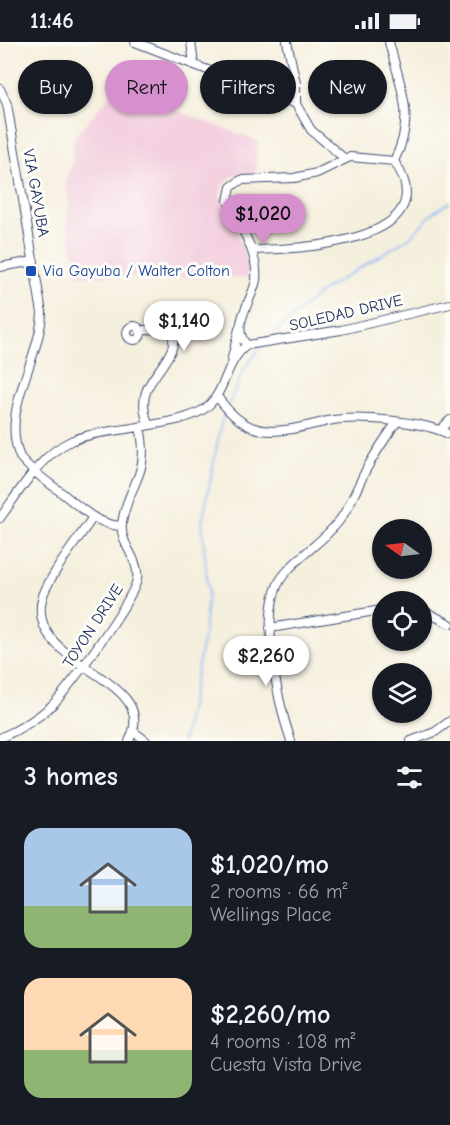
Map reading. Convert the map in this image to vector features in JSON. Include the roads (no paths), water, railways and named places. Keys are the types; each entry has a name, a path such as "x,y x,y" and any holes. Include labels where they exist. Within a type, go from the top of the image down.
{"street":[{"path":"135,42 200,66"},
{"path":"191,42 194,64"},
{"path":"287,42 291,60"},
{"path":"388,42 405,101 407,122 405,139 394,161"},
{"name":"VIA GAYUBA","path":"0,89 7,104 42,306 41,327 36,346 13,396 9,421 16,451 35,472 93,517 106,524 121,526"},
{"path":"296,104 311,130 334,147 345,159"},
{"path":"0,518 50,455 73,441 190,416 206,407 218,396 255,284 256,268 252,250 228,201 229,192 235,183 249,178 294,178 317,173 345,159 394,161"},
{"path":"252,250 293,250 329,245 389,222 403,208 407,195 404,179 394,161"},
{"path":"0,267 34,261"},
{"name":"SOLEDAD DRIVE","path":"247,345 341,330 450,304"},
{"path":"121,526 143,466 146,391 172,349 174,340 171,332 164,327 140,331"},
{"path":"231,361 247,345 241,337 240,328"},
{"path":"218,396 237,419 263,431 287,431 340,420 397,422 440,430 450,435"},
{"path":"440,430 450,420"},
{"path":"291,741 282,710 270,628 272,602 279,582 339,520 367,468 397,422"},
{"path":"93,517 47,587 41,607 45,625 54,641 64,652 127,698 132,710 132,731 129,741"},
{"name":"TOYON DRIVE","path":"0,738 50,708 83,666 130,595 137,578 137,569 126,545 121,526"},
{"path":"270,628 372,612"},
{"path":"432,615 450,624"},
{"path":"411,741 435,732 450,721"},
{"path":"132,731 146,741"}],"waterway":[{"path":"269,338 322,291 409,238 434,212 450,202"},
{"path":"229,404 243,371 261,346"},
{"path":"183,741 204,635 208,592 202,523 221,424 226,411"}],"place":[{"name":"Via Gayuba / Walter Colton","path":"31,271"}]}
